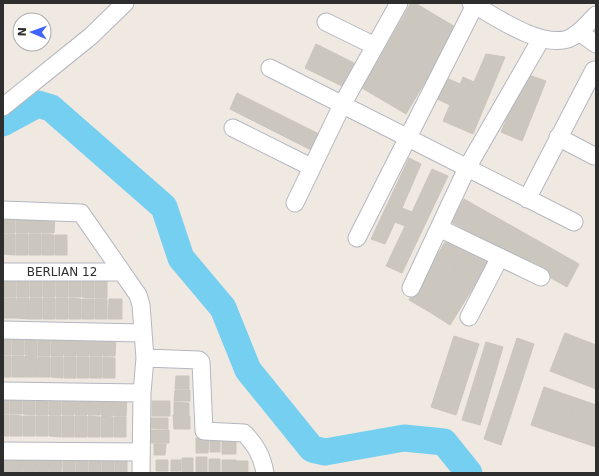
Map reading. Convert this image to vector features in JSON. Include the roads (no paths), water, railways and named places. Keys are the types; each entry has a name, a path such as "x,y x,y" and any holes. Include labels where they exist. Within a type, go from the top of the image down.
{"street":[{"path":"3,107 90,36 125,3"},
{"path":"294,203 342,105 399,3"},
{"path":"357,238 408,138 473,4 541,39 568,39 579,32 596,15"},
{"path":"326,22 375,46"},
{"path":"579,32 596,44"},
{"path":"411,288 467,168 541,39"},
{"path":"270,68 574,222"},
{"path":"527,198 594,70"},
{"path":"233,128 312,167"},
{"path":"558,137 594,156"},
{"path":"3,210 81,213 140,300 145,358 142,393 141,473"},
{"path":"439,228 541,277"},
{"path":"470,317 500,257"},
{"name":"BERLIAN 12","path":"3,272 120,272"},
{"path":"3,330 142,333"},
{"path":"145,358 199,360 201,362 202,427 204,431 244,433 256,445 263,459 265,473"},
{"path":"3,391 142,393"},
{"path":"3,451 141,452"}],"waterway":[{"path":"3,123 38,104 51,108 164,207 181,258 223,308 248,370 312,449 325,452 404,438 444,442 469,473"}]}
